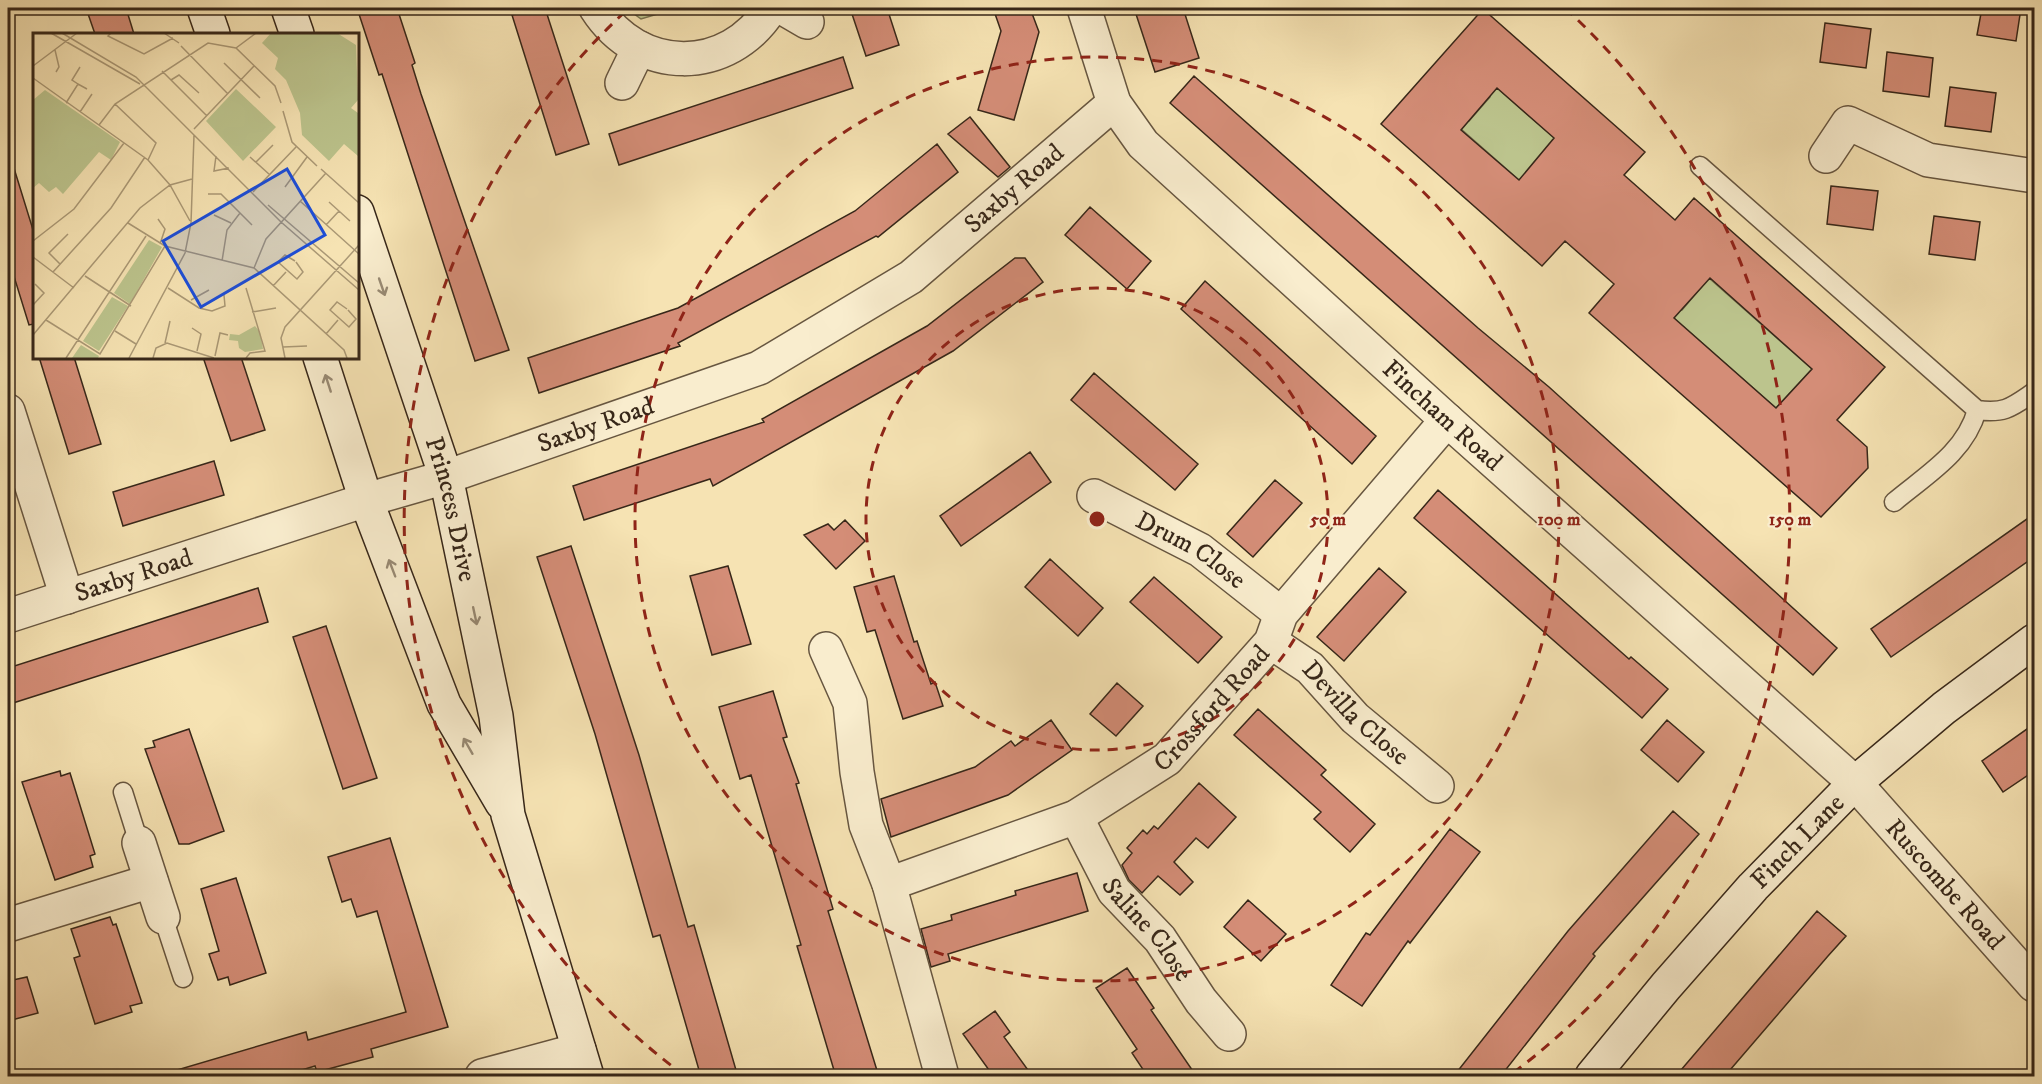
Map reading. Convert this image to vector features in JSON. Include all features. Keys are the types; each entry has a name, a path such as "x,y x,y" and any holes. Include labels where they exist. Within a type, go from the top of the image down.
{"street":[{"path":"204,8 213,33"},
{"path":"288,8 297,33"},
{"path":"596,8 612,28 639,48 666,57 682,59 713,55 741,41 771,8"},
{"name":"Fincham Road","path":"1084,8 1114,103 1143,144 1447,420 1855,783"},
{"path":"622,83 639,48"},
{"name":"Saxby Road","path":"8,616 366,500 446,477 759,368 911,277 1114,103"},
{"path":"1826,156 1848,123 1928,160 2034,176"},
{"name":"Princess Drive","path":"358,215 446,477 496,716 508,815 583,1063"},
{"name":"Princess Drive","path":"320,358 366,500 444,704 508,815"},
{"path":"8,411 67,597"},
{"name":"Crossford Road","path":"889,884 1076,817 1167,759 1447,420"},
{"name":"Drum Close","path":"1094,495 1200,550 1276,628"},
{"name":"Devilla Close","path":"1276,628 1355,718 1437,786"},
{"name":"Finch Lane","path":"1592,1077 1666,986 1754,887 1855,783 1944,708 2034,641"},
{"path":"826,649 850,704 857,772 866,825 889,884 942,1077"},
{"name":"Ruscombe Road","path":"1855,783 2034,985"},
{"name":"Saline Close","path":"1076,817 1114,891 1160,939 1201,1001 1229,1034"},
{"path":"140,843 163,917"},
{"path":"8,925 151,881"},
{"path":"482,1077 583,1063"}],"lane":[{"path":"1700,166 1977,410 1997,413 2009,410 2034,392"},
{"path":"1894,502 1960,447 1973,424 1977,410"},
{"path":"123,792 140,843"},
{"path":"163,917 183,978"}],"green space":[{"path":"626,8 678,8 641,19"},
{"path":"1488,80 1565,147 1528,188 1452,121 1469,121 1490,97"},
{"path":"1701,271 1812,369 1776,408 1666,311 1682,310 1703,285"}],"building":[{"path":"86,8 126,8 134,33 95,33"},
{"path":"357,8 397,8 415,63 412,65 421,94 509,350 475,361 382,74 379,75"},
{"path":"545,8 589,144 556,155 512,15"},
{"path":"850,8 887,8 899,45 866,56"},
{"path":"993,8 1030,8 1039,32 1014,120 978,110 1001,31"},
{"path":"1134,8 1183,8 1199,58 1155,72"},
{"path":"1982,8 2021,8 2016,41 1977,35"},
{"path":"1483,9 1645,152 1624,175 1675,220 1694,198 1885,367 1837,420 1867,447 1868,468 1821,517 1589,313 1614,284 1565,241 1542,266 1381,124","holes":["1497,88 1554,138 1519,180 1461,130","1710,278 1812,369 1776,408 1674,318"]},
{"path":"1825,23 1871,29 1866,68 1820,62"},
{"path":"1887,52 1933,58 1929,97 1883,91"},
{"path":"843,57 853,88 619,165 609,134"},
{"path":"1194,76 1478,328 1549,387 1837,648 1813,675 1170,103"},
{"path":"1950,87 1996,93 1991,132 1945,126"},
{"path":"970,117 1010,167 998,177 948,134"},
{"path":"937,144 958,172 878,237 876,236 678,343 680,346 539,393 528,358 678,308 855,211"},
{"path":"13,165 33,230 33,324 29,325 8,257 8,166"},
{"path":"1831,186 1878,191 1873,230 1827,224"},
{"path":"1090,207 1151,261 1127,289 1065,235"},
{"path":"1934,216 1980,222 1975,260 1929,254"},
{"path":"1015,258 1025,258 1043,282 953,351 713,486 710,479 584,520 573,486 764,422 762,419 927,326"},
{"path":"1205,281 1376,436 1352,464 1181,309"},
{"path":"39,358 74,358 101,444 69,454"},
{"path":"203,358 241,358 265,430 231,441"},
{"path":"1094,373 1198,464 1175,490 1071,400"},
{"path":"1030,452 1051,482 961,546 940,516"},
{"path":"214,461 224,495 123,526 113,492"},
{"path":"1275,480 1302,503 1253,557 1227,534"},
{"path":"1438,490 1629,659 1631,657 1668,689 1642,718 1414,518"},
{"path":"2034,514 2034,557 1891,657 1871,629"},
{"path":"845,520 865,541 836,569 804,535 828,524 834,530"},
{"path":"571,546 639,755 688,927 694,925 738,1077 701,1077 660,935 653,937 595,734 537,557"},
{"path":"1050,559 1103,608 1078,636 1025,587"},
{"path":"728,566 751,644 712,655 690,576"},
{"path":"1379,568 1406,592 1344,661 1317,637"},
{"path":"894,576 914,642 917,641 931,684 935,682 943,706 903,719 875,630 867,632 854,587"},
{"path":"1154,577 1222,637 1198,663 1130,602"},
{"path":"258,588 268,622 13,703 8,688 8,668"},
{"path":"326,626 377,778 343,789 293,637"},
{"path":"1117,683 1143,706 1116,736 1090,714"},
{"path":"773,691 787,737 783,738 799,783 796,784 833,909 828,911 879,1077 836,1077 797,946 801,945 751,775 740,779 719,707"},
{"path":"1258,709 1326,770 1321,775 1375,824 1350,852 1314,819 1321,812 1234,735"},
{"path":"1051,720 1072,750 1008,795 891,837 881,799 975,767 1011,741 1015,746"},
{"path":"1667,720 1704,752 1678,782 1641,750"},
{"path":"2034,724 2034,771 2003,792 1982,761"},
{"path":"189,729 224,831 189,844 179,844 145,749 155,747 153,741"},
{"path":"60,771 61,776 70,773 95,854 90,856 93,867 55,880 22,782"},
{"path":"1199,783 1236,817 1208,848 1196,838 1174,862 1193,882 1180,895 1158,876 1142,893 1129,880 1122,865 1132,853 1127,848 1143,830 1147,834 1154,826 1158,829"},
{"path":"1673,811 1699,834 1593,954 1595,956 1500,1077 1453,1077 1568,931"},
{"path":"1450,829 1480,852 1410,943 1408,941 1362,1006 1331,985 1366,933 1370,935"},
{"path":"390,838 448,1027 371,1049 373,1057 317,1072 315,1066 279,1077 178,1077 177,1070 306,1032 308,1040 406,1012 377,911 357,917 351,899 342,902 328,857"},
{"path":"1077,873 1088,911 948,954 950,961 931,967 921,929 952,920 951,915 1016,895 1015,891"},
{"path":"236,878 266,973 230,985 228,977 218,980 209,954 219,951 201,889"},
{"path":"1248,900 1286,934 1261,961 1224,927"},
{"path":"1817,911 1846,936 1724,1077 1675,1077"},
{"path":"110,917 113,925 116,924 142,1003 130,1006 132,1012 95,1024 74,958 80,956 71,929"},
{"path":"1127,968 1154,1008 1151,1010 1197,1077 1148,1077 1132,1053 1137,1049 1096,988"},
{"path":"27,977 38,1013 8,1021 8,981"},
{"path":"995,1011 1010,1032 1004,1037 1033,1077 994,1077 963,1034"}]}
